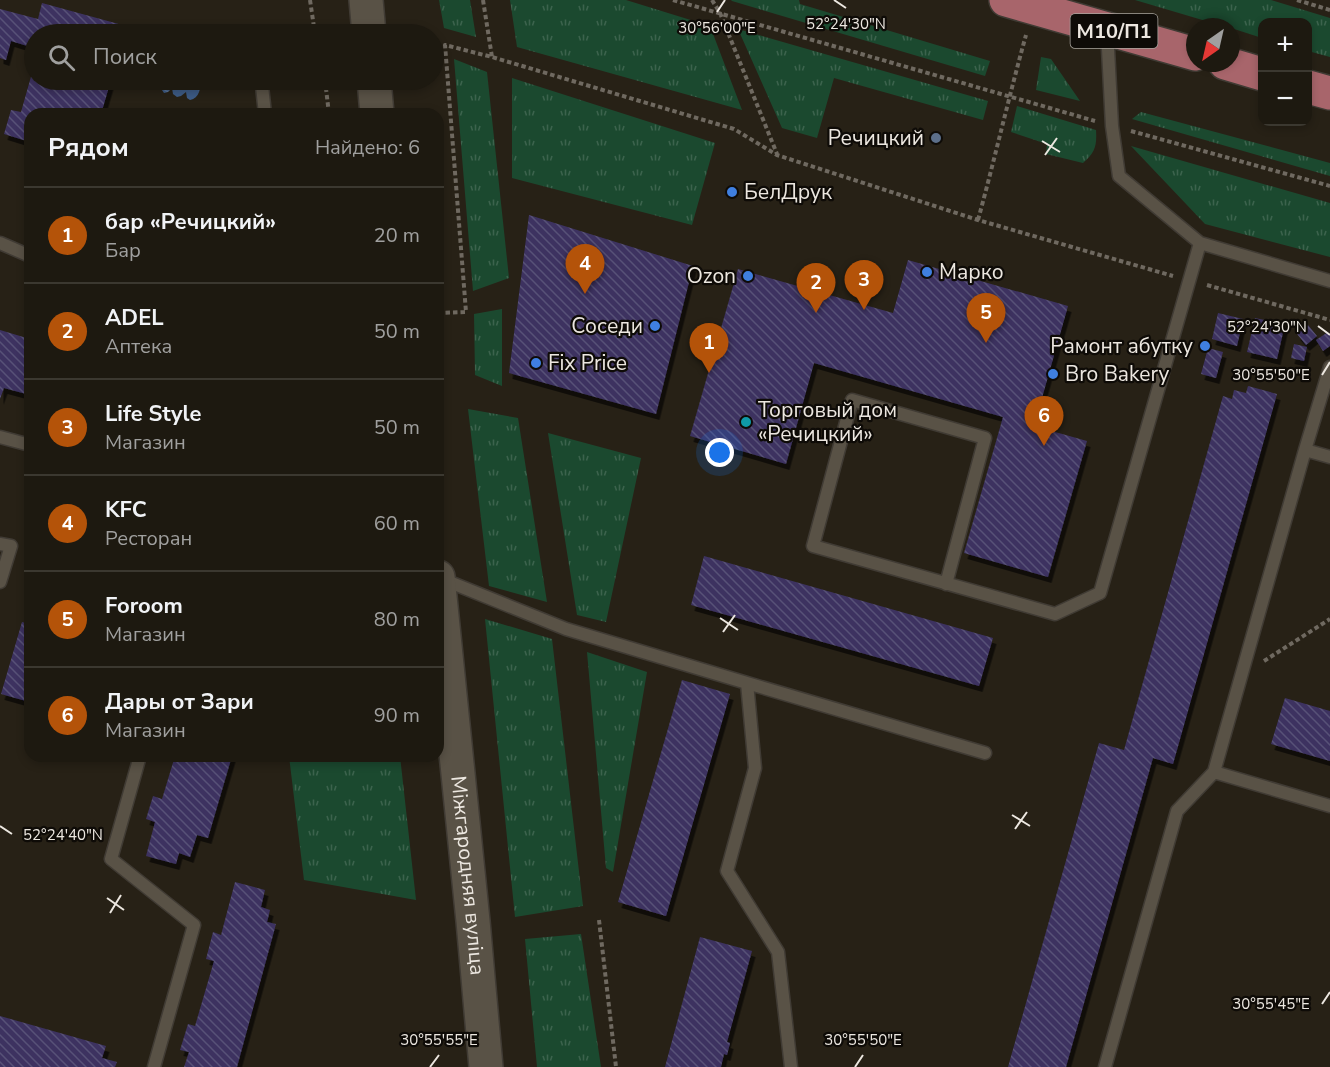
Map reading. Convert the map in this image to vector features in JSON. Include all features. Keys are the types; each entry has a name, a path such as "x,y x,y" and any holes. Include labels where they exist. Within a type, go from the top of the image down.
{"main road":[{"path":"366,0 368,24"},
{"name":"М10/П1","path":"1020,4 1186,51"},
{"path":"1240,67 1258,73"},
{"path":"1312,88 1330,93"},
{"path":"375,90 376,108"},
{"name":"Міжгародняя вуліца","path":"444,636 486,1067"}],"lane":[{"path":"1107,28 1112,126 1119,176 1200,243 1330,281"},
{"path":"262,90 264,108"},
{"path":"0,243 24,253"},
{"path":"946,584 985,438 852,400 813,546 946,584 1055,614 1100,593 1200,243"},
{"path":"1104,1067 1177,812 1214,772 1330,367"},
{"path":"0,437 24,443"},
{"path":"1305,450 1330,457"},
{"path":"0,544 11,546 0,582"},
{"path":"444,579 566,629 985,753"},
{"path":"747,683 755,768 726,871 778,952 791,1067"},
{"path":"138,762 111,859 194,925 154,1067"},
{"path":"1214,772 1330,806"}],"path":[{"path":"310,0 314,24"},
{"path":"483,0 492,57"},
{"path":"673,0 1330,186"},
{"path":"712,0 720,13 777,155"},
{"path":"1297,0 1330,10"},
{"path":"978,220 1009,95 1020,4"},
{"path":"444,313 466,312 445,45 734,129 777,155 978,220 1330,320"},
{"path":"326,90 328,108"},
{"path":"1241,676 1330,619"},
{"path":"599,920 616,1067"}],"green space":[{"path":"439,0 470,0 476,37 444,28"},
{"path":"510,0 626,0 710,26 742,110 517,47"},
{"path":"731,0 799,0 800,4 990,61 985,76"},
{"path":"1135,0 1271,0 1330,18 1330,57 1312,52 1312,18 1258,18 1258,37 1240,31 1240,18 1196,18"},
{"path":"738,29 988,101 983,120 834,78 817,138 782,128"},
{"path":"1041,57 1051,59 1080,101 1036,90"},
{"path":"454,59 487,72 509,278 473,291"},
{"path":"512,78 715,143 692,225 512,178"},
{"path":"1017,106 1096,130 1093,152 1083,163 1046,154 1047,144 1011,132"},
{"path":"1141,112 1330,163 1330,176 1132,119"},
{"path":"1131,146 1330,203 1330,257 1205,224"},
{"path":"502,309 502,386 475,375 474,314"},
{"path":"468,409 518,418 547,602 489,586"},
{"path":"548,433 641,458 606,622 577,615"},
{"path":"485,619 552,639 583,906 515,917"},
{"path":"587,652 647,672 613,872 606,868"},
{"path":"290,762 401,762 416,900 304,880"},
{"path":"581,934 601,1067 537,1067 525,939"}],"water":[{"path":"172,90 200,90 198,95 190,100 186,92 177,97"}],"building":[{"path":"42,3 119,24 24,24 24,45 11,41 6,60 0,58 0,9 38,19"},
{"path":"27,90 108,90 103,108 24,108 24,140 4,134 11,110 21,112"},
{"path":"529,215 693,266 656,414 509,373"},
{"name":"Торговый дом «Речицкий»","path":"908,260 1068,306 1034,426 1087,441 1048,577 964,553 1003,417 814,363 786,464 690,436 738,269 893,313"},
{"path":"1218,313 1243,319 1237,346 1212,339"},
{"path":"1255,318 1285,324 1277,359 1247,352"},
{"path":"1308,325 1317,336 1306,345 1297,334"},
{"path":"0,330 24,337 24,393 4,388 0,399"},
{"path":"1328,332 1330,346 1323,351 1316,340"},
{"path":"1294,344 1307,347 1304,361 1291,358"},
{"path":"1208,348 1223,352 1216,378 1201,374"},
{"path":"1248,386 1277,394 1173,764 1153,758 1066,1067 1008,1067 1099,743 1124,750 1223,396 1232,399 1234,390 1246,393"},
{"path":"704,556 993,638 979,686 691,605"},
{"path":"22,622 24,622 24,700 1,694"},
{"path":"682,680 730,694 666,916 618,902"},
{"path":"1285,698 1330,711 1330,761 1271,744"},
{"path":"173,762 230,762 208,838 197,835 190,857 179,853 176,864 146,856 155,822 146,819 153,796 162,799"},
{"path":"235,882 265,890 261,907 270,910 267,922 276,924 237,1067 184,1067 189,1052 180,1050 188,1024 195,1026 214,961 206,959 213,932 221,935"},
{"path":"700,937 752,951 727,1042 730,1043 727,1055 724,1054 721,1067 665,1067"},
{"path":"0,1016 106,1046 102,1058 117,1062 115,1067 0,1067"}],"place":[{"name":"Речицкий","path":"936,138"},
{"name":"БелДрук","path":"732,192"},
{"name":"Марко","path":"927,272"},
{"name":"Ozon","path":"748,276"},
{"name":"KFC","path":"585,294"},
{"name":"Life Style","path":"864,310"},
{"name":"ADEL","path":"816,313"},
{"name":"Соседи","path":"655,326"},
{"name":"Foroom","path":"986,343"},
{"name":"Рамонт абутку","path":"1205,346"},
{"name":"Fix Price","path":"536,363"},
{"name":"бар «Речицкий»","path":"709,373"},
{"name":"Bro Bakery","path":"1053,374"},
{"name":"Торговый дом «Речицкий»","path":"746,422"},
{"name":"Дары от Зари","path":"1044,446"}]}
